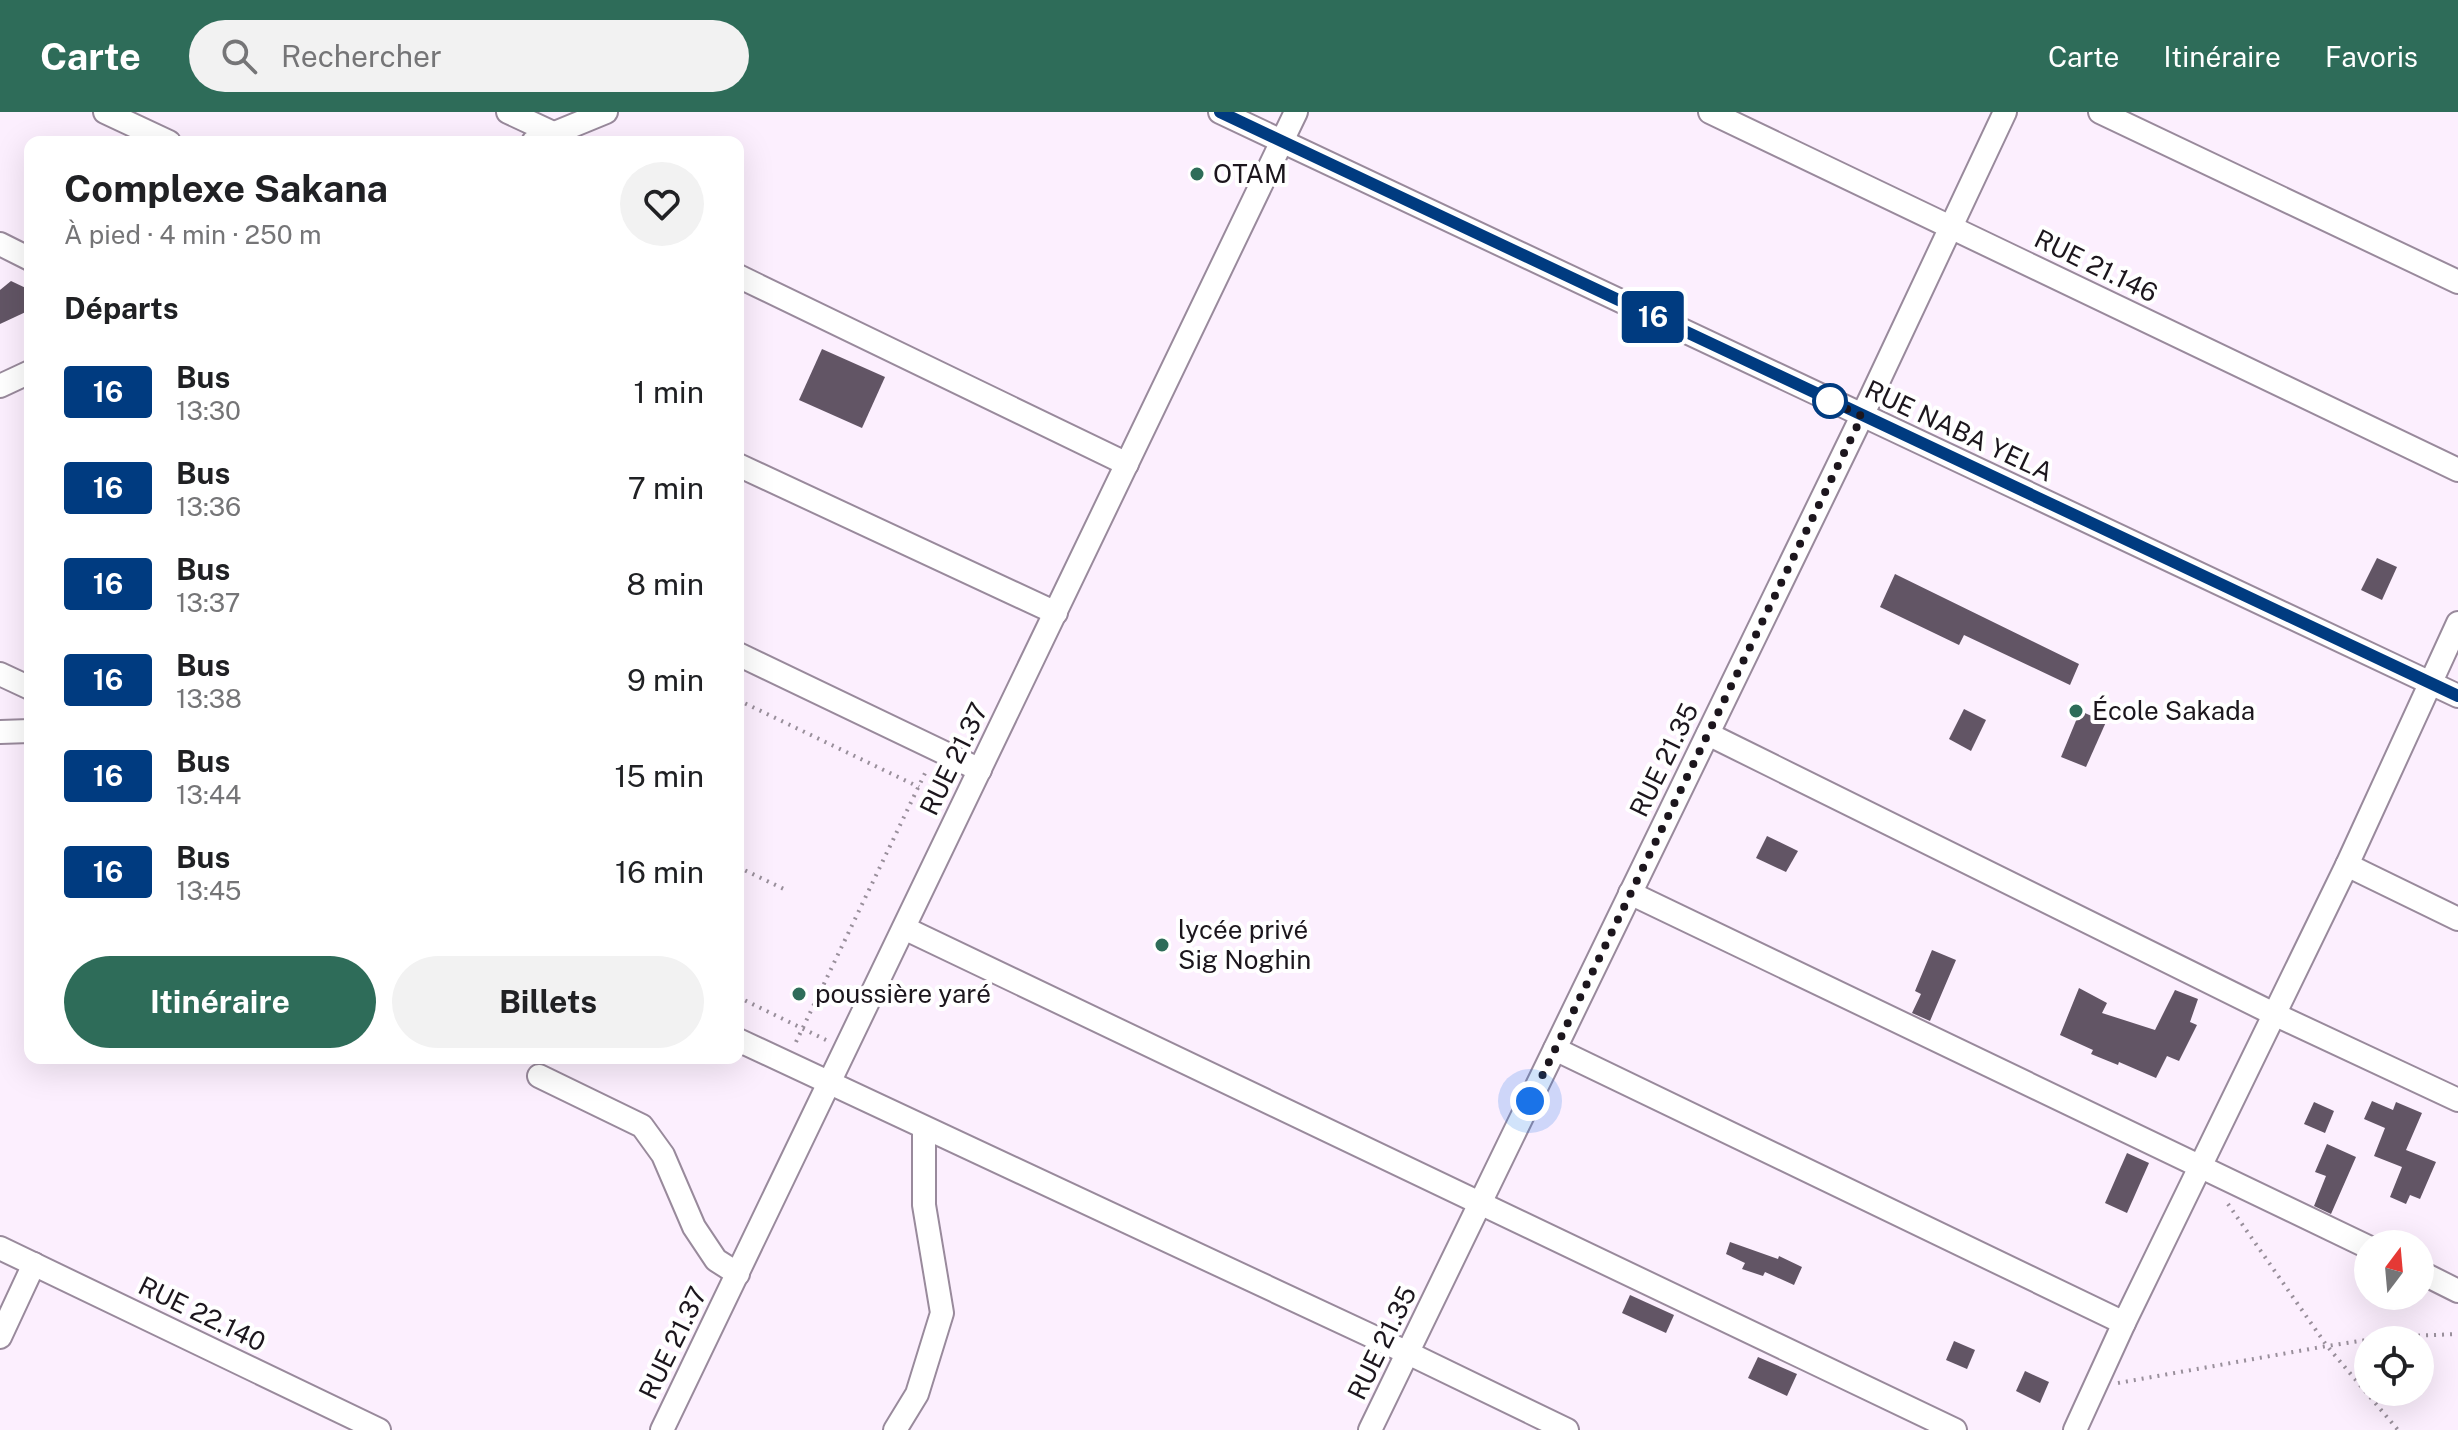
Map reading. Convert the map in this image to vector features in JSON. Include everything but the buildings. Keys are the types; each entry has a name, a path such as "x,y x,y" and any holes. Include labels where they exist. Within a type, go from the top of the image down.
{"street":[{"path":"105,112 156,136"},
{"path":"508,112 540,136"},
{"name":"RUE NABA YELA","path":"1220,112 2458,696"},
{"name":"RUE 21.37","path":"662,1430 1296,112"},
{"name":"RUE 21.146","path":"1710,112 2458,470"},
{"name":"RUE 21.35","path":"1370,1430 1862,416 2005,112"},
{"path":"2100,112 2458,282"},
{"path":"548,136 597,114"},
{"path":"0,244 24,256"},
{"path":"744,279 1127,464"},
{"path":"0,386 24,375"},
{"path":"744,468 1056,613"},
{"path":"2075,1430 2347,865 2458,623"},
{"path":"744,657 980,770"},
{"path":"0,674 24,685"},
{"path":"0,732 24,731"},
{"path":"1708,734 2274,1014 2458,1100"},
{"path":"2347,865 2458,919"},
{"path":"1630,893 2354,1240"},
{"path":"904,928 1955,1430"},
{"path":"744,1043 1567,1430"},
{"path":"1555,1049 2124,1323"},
{"path":"539,1076 642,1126 663,1155 694,1227 716,1260 738,1274"},
{"path":"895,1430 917,1394 942,1313 924,1205 924,1128"},
{"name":"RUE 22.140","path":"0,1248 379,1430"},
{"path":"0,1337 34,1264"},
{"path":"2434,1279 2458,1291"}],"path":[{"path":"744,703 919,787"},
{"path":"785,1062 936,749"},
{"path":"744,870 788,891"},
{"path":"744,1000 845,1049"},
{"path":"2226,1202 2327,1346 2398,1430"},
{"path":"2096,1387 2386,1337 2458,1334"}],"bus line":[{"name":"16","path":"1220,112 2458,696"}],"place":[{"name":"OTAM","path":"1197,174"},
{"name":"École Sakada","path":"2076,711"},
{"name":"lycée privé Sig Noghin","path":"1162,945"},
{"name":"poussière yaré","path":"799,994"}],"route":[{"path":"1530,1101 1862,416 1824,398 1830,401"}]}
